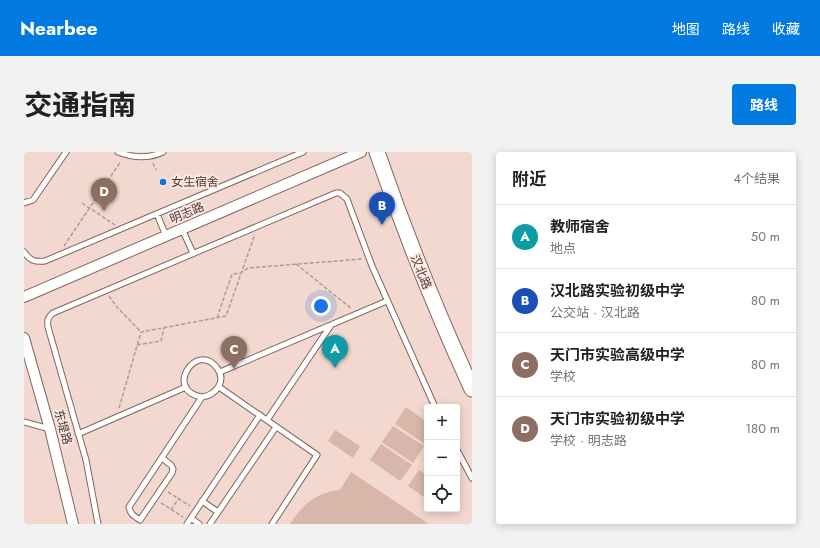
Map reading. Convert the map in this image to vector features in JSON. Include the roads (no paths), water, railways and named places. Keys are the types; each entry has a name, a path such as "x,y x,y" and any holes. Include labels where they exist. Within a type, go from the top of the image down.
{"main road":[{"name":"汉北路","path":"377,152 400,220 472,389"}],"street":[{"name":"明志路","path":"24,297 361,152"},
{"name":"东堤路","path":"24,338 50,429 72,524"}],"lane":[{"path":"24,203 33,200 66,152"},
{"path":"118,152 125,155 147,157 163,152"},
{"path":"24,252 32,261 45,261 303,152"},
{"path":"98,524 86,460 47,321 49,316 106,290 336,193 340,192 348,198 387,301 434,404"},
{"path":"157,214 166,236"},
{"path":"182,229 193,253"},
{"path":"220,372 387,301"},
{"path":"266,420 331,325"},
{"path":"203,360 213,364 220,372 219,387 212,394 202,397 193,394 186,387 184,382 186,371 198,361 203,360"},
{"path":"78,434 186,387"},
{"path":"219,387 317,455 272,524"},
{"path":"162,458 171,465 173,469 172,473 138,522 130,511 129,507 202,397"},
{"path":"199,524 189,521 260,415"},
{"path":"24,422 50,429"},
{"path":"210,524 276,427"},
{"path":"460,456 472,478"},
{"path":"202,501 218,512"}],"place":[{"name":"女生宿舍","path":"163,182"},
{"name":"天门市实验初级中学","path":"104,211"},
{"name":"汉北路实验初级中学","path":"382,225"},
{"name":"教师宿舍","path":"335,368"},
{"name":"天门市实验高级中学","path":"234,369"}]}
